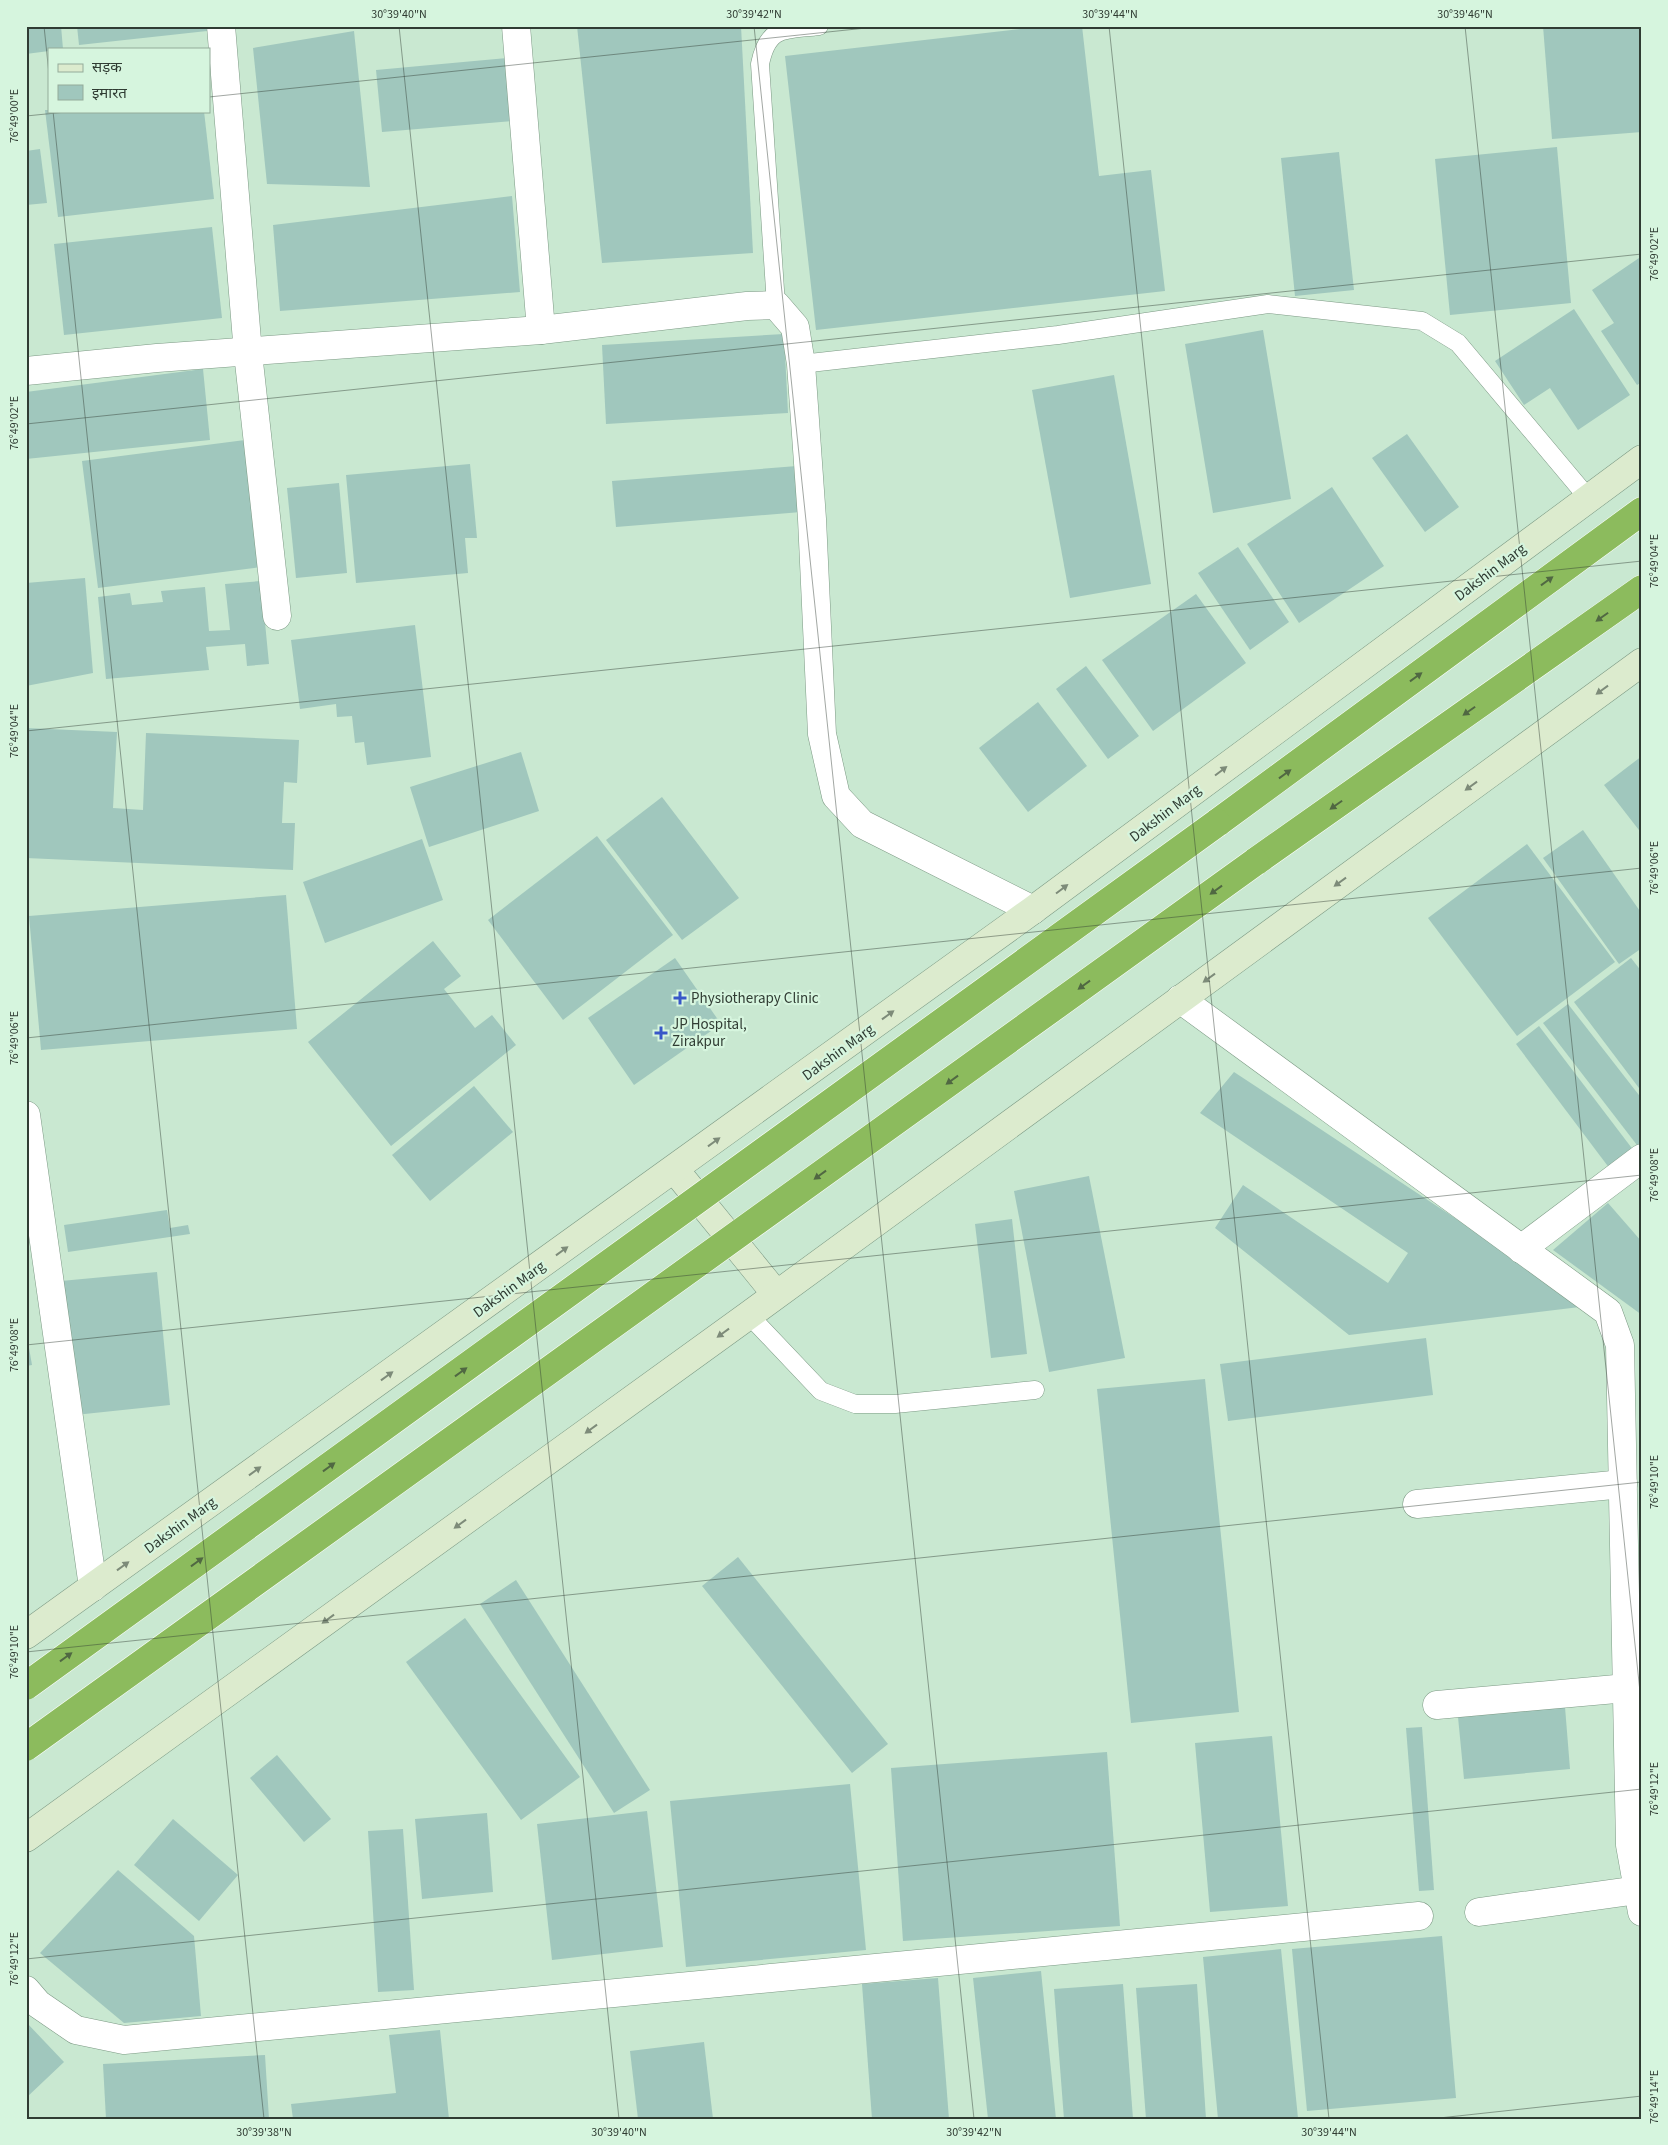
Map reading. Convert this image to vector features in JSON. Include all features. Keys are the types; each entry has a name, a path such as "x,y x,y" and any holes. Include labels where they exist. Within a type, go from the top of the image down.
{"highway":[{"path":"26,1686 1217,823 1642,511"},
{"path":"26,1747 1255,862 1642,589"}],"street":[{"path":"221,26 248,353 277,616"},
{"path":"516,26 541,330"},
{"path":"26,371 158,358 248,353 541,330 747,306 776,305 795,327 801,364 812,519 822,734 836,796 862,824 1033,910"},
{"name":"Dakshin Marg","path":"26,1635 1033,910 1642,459"},
{"path":"26,1838 748,1315 1642,662"},
{"path":"1180,999 1608,1312 1620,1345 1630,1845 1640,1901 1479,1912"},
{"path":"26,1115 93,1587"},
{"path":"1521,1249 1642,1158"},
{"path":"674,1170 776,1294"},
{"path":"1417,1504 1623,1484"},
{"path":"1437,1705 1627,1688"},
{"path":"26,1990 38,2004 76,2030 124,2040 1419,1916"}],"lane":[{"path":"776,305 760,64 764,45 776,32 819,26"},
{"path":"801,364 1058,335 1268,304 1422,321 1458,343 1589,499"},
{"path":"748,1315 821,1391 855,1404 895,1404 1035,1390"}],"building":[{"path":"26,26 61,26 63,48 48,48 48,51 26,54"},
{"path":"77,26 206,26 207,31 79,45"},
{"path":"577,26 741,26 753,253 602,263"},
{"path":"1047,26 1082,26 1099,176 1151,170 1165,291 816,330 785,56"},
{"path":"1543,26 1642,26 1642,132 1552,139"},
{"path":"354,31 370,187 267,184 253,48"},
{"path":"507,58 512,121 382,132 376,70"},
{"path":"45,110 48,110 48,112 204,112 214,199 58,217"},
{"path":"1557,147 1571,303 1450,315 1435,159"},
{"path":"40,149 47,203 26,205 26,151"},
{"path":"1339,152 1354,290 1295,296 1281,158"},
{"path":"512,196 520,292 280,311 273,225"},
{"path":"212,227 222,318 64,335 54,244"},
{"path":"1642,256 1642,382 1637,385 1601,331 1614,323 1592,290"},
{"path":"1574,309 1630,395 1578,430 1550,388 1524,405 1495,361"},
{"path":"1263,330 1291,499 1213,513 1185,344"},
{"path":"784,334 788,413 606,424 602,345"},
{"path":"203,369 210,440 26,459 26,392"},
{"path":"1114,375 1151,584 1070,598 1032,390"},
{"path":"1407,434 1459,507 1425,532 1372,458"},
{"path":"245,440 261,567 98,588 82,461"},
{"path":"470,464 477,538 465,538 468,573 356,583 346,475"},
{"path":"797,466 801,512 616,527 612,481"},
{"path":"339,483 347,573 296,578 287,488"},
{"path":"1332,487 1384,566 1299,623 1247,544"},
{"path":"1238,547 1289,622 1250,650 1198,573"},
{"path":"85,578 93,673 26,686 26,583"},
{"path":"261,581 269,664 247,666 245,644 206,647 209,670 106,679 98,597 130,593 132,605 163,602 161,591 205,587 209,631 230,630 225,584"},
{"path":"1196,594 1246,663 1153,731 1102,660"},
{"path":"415,625 431,757 367,765 364,742 355,743 352,716 337,717 336,704 300,709 291,640"},
{"path":"1086,666 1139,736 1108,759 1056,689"},
{"path":"1038,702 1087,766 1028,812 979,748"},
{"path":"26,728 117,732 113,808 143,810 146,733 299,740 297,783 284,782 282,823 295,823 293,870 26,858"},
{"path":"521,752 539,811 429,847 410,787"},
{"path":"1642,756 1642,834 1604,785"},
{"path":"662,797 739,898 682,940 606,840"},
{"path":"1583,830 1642,914 1642,948 1619,964 1543,858"},
{"path":"597,836 673,935 563,1020 488,920"},
{"path":"422,839 443,900 325,943 303,882"},
{"path":"1527,844 1615,962 1517,1036 1428,918"},
{"path":"286,895 297,1029 41,1050 29,916"},
{"path":"433,941 461,976 444,989 475,1028 492,1015 516,1045 391,1146 308,1042"},
{"path":"675,958 721,1024 634,1085 588,1018"},
{"path":"1631,958 1642,972 1642,1092 1574,1002"},
{"path":"1568,1004 1642,1099 1640,1149 1543,1023"},
{"path":"1539,1026 1634,1151 1610,1169 1516,1044"},
{"path":"1234,1072 1588,1306 1349,1335 1215,1228 1243,1185 1388,1283 1408,1253 1200,1113"},
{"path":"474,1086 513,1132 430,1201 392,1155"},
{"path":"1089,1176 1125,1358 1049,1372 1014,1191"},
{"path":"1608,1203 1642,1242 1642,1315 1553,1250"},
{"path":"167,1210 170,1228 188,1225 190,1234 68,1252 64,1225"},
{"path":"1012,1219 1027,1354 991,1358 975,1224"},
{"path":"157,1272 170,1405 75,1415 61,1281"},
{"path":"1426,1338 1433,1395 1228,1421 1220,1364"},
{"path":"29,1348 32,1365 26,1366 26,1349"},
{"path":"1205,1379 1239,1712 1131,1723 1097,1389"},
{"path":"738,1557 888,1744 852,1773 702,1586"},
{"path":"516,1580 650,1790 614,1813 480,1604"},
{"path":"465,1618 580,1777 521,1820 406,1662"},
{"path":"1565,1707 1570,1769 1464,1779 1458,1717"},
{"path":"1422,1727 1434,1890 1419,1891 1406,1728"},
{"path":"1272,1736 1288,1906 1210,1912 1195,1743"},
{"path":"1107,1752 1120,1926 903,1941 891,1768"},
{"path":"277,1755 331,1819 304,1842 250,1778"},
{"path":"850,1784 866,1950 686,1967 670,1801"},
{"path":"647,1811 663,1947 552,1960 537,1824"},
{"path":"487,1813 493,1892 422,1899 415,1819"},
{"path":"173,1819 238,1875 199,1921 134,1865"},
{"path":"403,1829 414,1990 378,1992 368,1831"},
{"path":"118,1870 194,1936 201,2016 124,2023 40,1953"},
{"path":"1442,1936 1456,2098 1307,2111 1292,1949"},
{"path":"1281,1949 1298,2118 1218,2119 1203,1957"},
{"path":"1041,1971 1056,2119 988,2119 973,1978"},
{"path":"938,1978 949,2119 872,2119 862,1984"},
{"path":"1123,1984 1133,2119 1064,2119 1054,1989"},
{"path":"1197,1984 1206,2119 1146,2119 1136,1988"},
{"path":"26,2022 64,2062 26,2098"},
{"path":"440,2030 449,2119 293,2119 291,2104 396,2093 389,2035"},
{"path":"704,2042 713,2119 638,2119 630,2051"},
{"path":"265,2055 269,2119 106,2119 103,2064"}],"place":[{"name":"Physiotherapy Clinic","path":"680,998"},
{"name":"JP Hospital, Zirakpur","path":"661,1033"}]}
